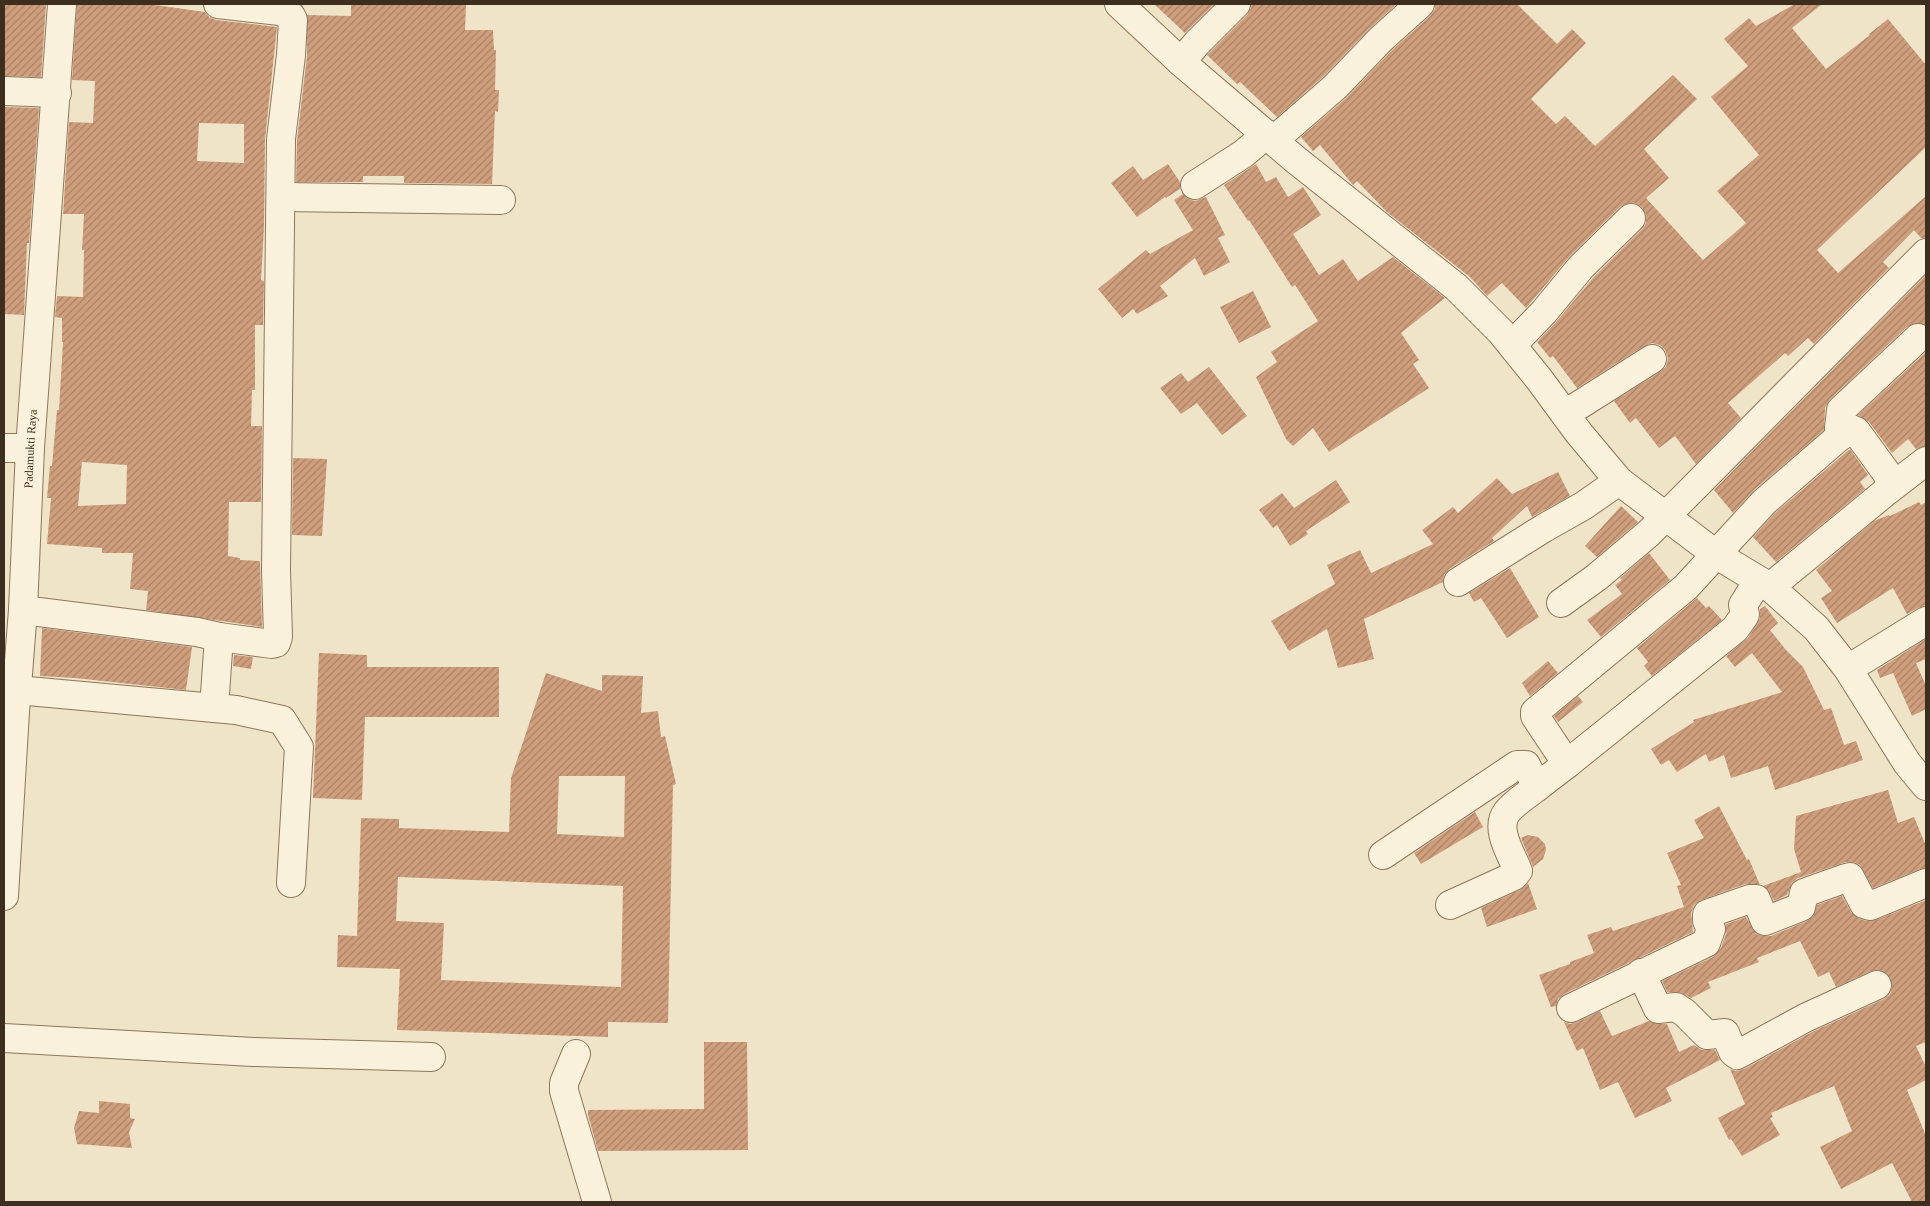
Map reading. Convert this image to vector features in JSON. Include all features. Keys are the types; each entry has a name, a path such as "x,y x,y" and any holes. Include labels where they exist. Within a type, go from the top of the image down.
{"street":[{"name":"Padamukti Raya","path":"4,896 12,704 12,639 23,610 17,448 56,93 62,4"},
{"path":"23,610 197,632 272,644 276,643 278,637 276,570 281,139 291,55 293,20 291,16 280,11 218,4"},
{"path":"1119,4 1181,62 1261,142 1296,160 1456,287 1512,346 1565,414 1615,484 1658,523 1756,591 1816,628 1917,759 1926,786"},
{"path":"1181,62 1196,43 1236,4"},
{"path":"1194,185 1261,142 1334,87 1420,4"},
{"path":"4,91 56,93"},
{"path":"281,197 502,200"},
{"path":"1512,346 1582,267 1632,218"},
{"path":"1561,603 1597,577 1658,523 1926,253"},
{"path":"1844,434 1839,428 1841,410 1918,338"},
{"path":"1565,414 1652,360"},
{"path":"1567,764 1535,716 1535,712 1686,587 1764,502 1851,429 1856,431 1888,475 1890,484 1888,490"},
{"path":"1450,905 1514,876 1518,871 1508,848 1503,821 1507,812 1735,629 1745,615 1756,591 1926,461"},
{"path":"1458,582 1583,506 1615,484"},
{"path":"1848,669 1926,621"},
{"path":"214,708 219,637"},
{"path":"12,704 214,708 236,710 282,720 299,747 291,883"},
{"path":"1383,855 1517,765 1526,765 1537,787"},
{"path":"1571,1008 1706,943 1711,929 1707,921 1708,914 1750,898 1756,899 1765,921 1801,907 1804,893 1850,877 1864,904 1870,906 1926,883"},
{"path":"1642,973 1658,1010 1676,1007 1685,1013 1707,1035 1710,1036 1720,1032 1725,1033 1733,1052 1737,1055 1805,1018 1877,985"},
{"path":"4,1038 253,1052 431,1057"},
{"path":"576,1054 564,1083 564,1091 597,1202"}],"building":[{"path":"4,4 46,4 41,77 4,76"},
{"path":"77,4 155,4 205,12 209,17 216,20 277,27 265,139 261,280 264,281 263,325 255,325 255,390 252,390 251,426 262,426 261,502 229,502 228,556 240,558 240,560 260,561 262,627 146,610 148,591 130,589 133,553 102,553 102,548 47,544 51,498 47,498 57,410 59,410 63,342 62,318 55,317 57,296 83,297 84,250 82,250 84,214 63,214 69,122 93,123 95,81 72,80","holes":["199,123 244,124 244,163 197,161","82,462 127,465 126,504 78,506"]},
{"path":"351,4 466,4 465,30 493,30 494,50 496,50 495,90 499,90 498,112 495,111 492,184 404,183 404,176 363,176 363,182 296,182 297,140 307,56 307,15 351,16"},
{"path":"1154,4 1214,4 1185,33"},
{"path":"1251,4 1397,4 1370,28 1324,76 1277,117 1240,82 1237,84 1207,55 1247,15"},
{"path":"1435,4 1517,4 1557,44 1572,29 1586,43 1531,99 1556,124 1565,116 1595,146 1673,75 1697,99 1644,149 1669,178 1646,198 1703,260 1746,223 1717,191 1759,155 1711,97 1748,66 1724,39 1749,18 1756,26 1795,4 1822,4 1792,28 1826,69 1888,19 1926,65 1926,147 1817,250 1838,273 1926,196 1926,238 1921,238 1914,230 1883,262 1889,268 1814,344 1808,338 1788,356 1785,353 1728,403 1741,418 1696,464 1675,436 1659,448 1636,418 1630,423 1614,401 1666,367 1668,358 1665,350 1660,345 1652,343 1644,346 1577,388 1553,356 1550,358 1537,342 1593,278 1642,229 1646,223 1646,215 1642,207 1635,203 1628,203 1620,207 1570,256 1526,308 1502,283 1487,296 1470,277 1387,212 1357,181 1353,185 1320,145 1313,151 1301,137 1345,99 1392,50 1430,16 1435,9"},
{"path":"4,107 39,108 29,243 27,243 24,315 4,314"},
{"path":"1168,164 1180,182 1180,189 1137,217 1111,183 1133,166 1143,180"},
{"path":"1256,164 1266,182 1276,177 1288,197 1303,187 1321,215 1293,234 1319,275 1343,259 1358,281 1393,257 1445,298 1401,333 1419,360 1413,364 1429,388 1329,452 1313,428 1293,446 1286,439 1256,377 1277,362 1271,352 1318,321 1295,285 1292,287 1224,185"},
{"path":"1183,194 1188,199 1195,201 1206,197 1225,235 1218,238 1230,262 1204,276 1195,258 1160,286 1168,296 1137,314 1133,309 1122,318 1098,289 1146,250 1150,254 1193,230 1174,200"},
{"path":"1926,275 1926,325 1915,323 1907,327 1830,399 1825,408 1824,430 1754,490 1733,513 1714,490"},
{"path":"1253,291 1271,327 1239,343 1220,307"},
{"path":"1926,352 1926,446 1916,449 1908,439 1892,453 1869,422 1858,415"},
{"path":"1209,367 1247,416 1222,435 1197,403 1181,414 1160,388 1181,373 1188,382"},
{"path":"1850,449 1868,475 1860,482 1865,489 1776,562 1753,537 1775,513"},
{"path":"293,458 327,459 322,536 292,535"},
{"path":"1558,472 1570,496 1532,517 1527,506 1492,538 1494,541 1449,569 1444,575 1443,582 1364,619 1374,659 1338,668 1327,629 1289,651 1271,621 1335,584 1327,565 1360,550 1371,573 1433,544 1422,530 1453,507 1458,513 1497,478 1512,494"},
{"path":"1336,480 1350,502 1306,531 1308,534 1290,546 1277,525 1273,528 1259,510 1282,493 1294,508"},
{"path":"1919,502 1921,505 1926,502 1926,605 1907,614 1893,588 1837,623 1821,598 1832,591 1816,570 1874,521 1890,516"},
{"path":"1621,506 1638,522 1597,557 1585,546"},
{"path":"1649,553 1670,580 1601,637 1587,620 1622,594 1615,585 1622,580 1620,578"},
{"path":"1510,568 1539,617 1507,638 1481,598 1474,602 1469,593"},
{"path":"1697,598 1706,608 1709,606 1722,620 1652,676 1644,666 1648,662 1637,648"},
{"path":"1765,606 1778,623 1770,630 1803,667 1824,710 1831,708 1844,745 1856,741 1863,760 1775,790 1768,766 1731,778 1724,755 1709,762 1706,754 1677,772 1669,760 1661,765 1651,749 1694,722 1693,720 1782,692 1752,653 1735,667 1726,656 1748,638 1760,619 1760,609"},
{"path":"42,628 192,647 186,690 40,676"},
{"path":"1926,639 1926,659 1916,663 1926,686 1926,709 1912,716 1893,673 1880,678 1877,670"},
{"path":"319,653 367,655 367,667 499,667 499,717 365,717 362,800 313,798"},
{"path":"234,655 253,657 251,669 233,666"},
{"path":"1548,661 1558,673 1530,696 1522,683"},
{"path":"546,673 602,691 602,675 643,676 641,713 658,711 661,737 665,736 676,784 673,785 668,1023 608,1022 608,1037 397,1030 400,969 337,967 338,935 357,936 361,818 399,819 399,828 509,832 511,778","holes":["559,776 625,776 624,837 557,834","398,877 623,886 621,987 441,980 444,923 396,921"]},
{"path":"1578,696 1583,702 1558,722 1554,716"},
{"path":"1888,790 1898,823 1914,817 1926,846 1926,868 1873,888 1860,865 1854,862 1846,862 1798,878 1792,883 1787,895 1774,901 1770,893 1763,886 1801,872 1794,849 1796,816"},
{"path":"1719,806 1747,860 1749,859 1760,885 1745,884 1701,900 1694,905 1691,913 1693,932 1564,994 1558,999 1556,1006 1551,1007 1539,975 1594,953 1587,935 1611,927 1613,931 1684,907 1677,886 1681,885 1667,853 1704,838 1694,820"},
{"path":"1475,812 1483,827 1421,864 1414,853"},
{"path":"1528,835 1538,837 1545,844 1546,850 1543,859 1533,867 1521,838"},
{"path":"1528,883 1537,909 1487,927 1481,908 1520,890"},
{"path":"1842,896 1851,912 1858,918 1866,921 1876,920 1926,900 1926,1042 1916,1046 1926,1067 1926,1080 1907,1090 1926,1136 1926,1202 1912,1202 1892,1163 1841,1189 1820,1147 1852,1131 1834,1086 1771,1113 1773,1117 1770,1118 1780,1135 1742,1156 1731,1139 1729,1140 1718,1118 1745,1104 1730,1069 1736,1071 1744,1069 1812,1032 1884,999 1890,994 1892,987 1891,979 1886,973 1879,970 1871,971 1836,987 1829,972 1818,977 1800,941 1757,958 1759,962 1708,982 1711,988 1691,998 1684,994 1667,992 1662,981 1713,957 1721,948 1726,934 1726,924 1746,917 1756,934 1771,936 1807,921 1813,917 1817,905"},
{"path":"1600,1011 1612,1036 1649,1021 1667,1024 1679,1052 1694,1045 1702,1050 1715,1050 1720,1060 1666,1088 1672,1101 1635,1118 1618,1082 1600,1090 1583,1048 1577,1051 1564,1022 1570,1024 1577,1022"},
{"path":"704,1042 747,1042 748,1150 598,1151 588,1110 704,1109"},
{"path":"99,1101 130,1104 130,1118 135,1119 129,1132 132,1148 77,1144 74,1128 79,1111 99,1113"}]}
